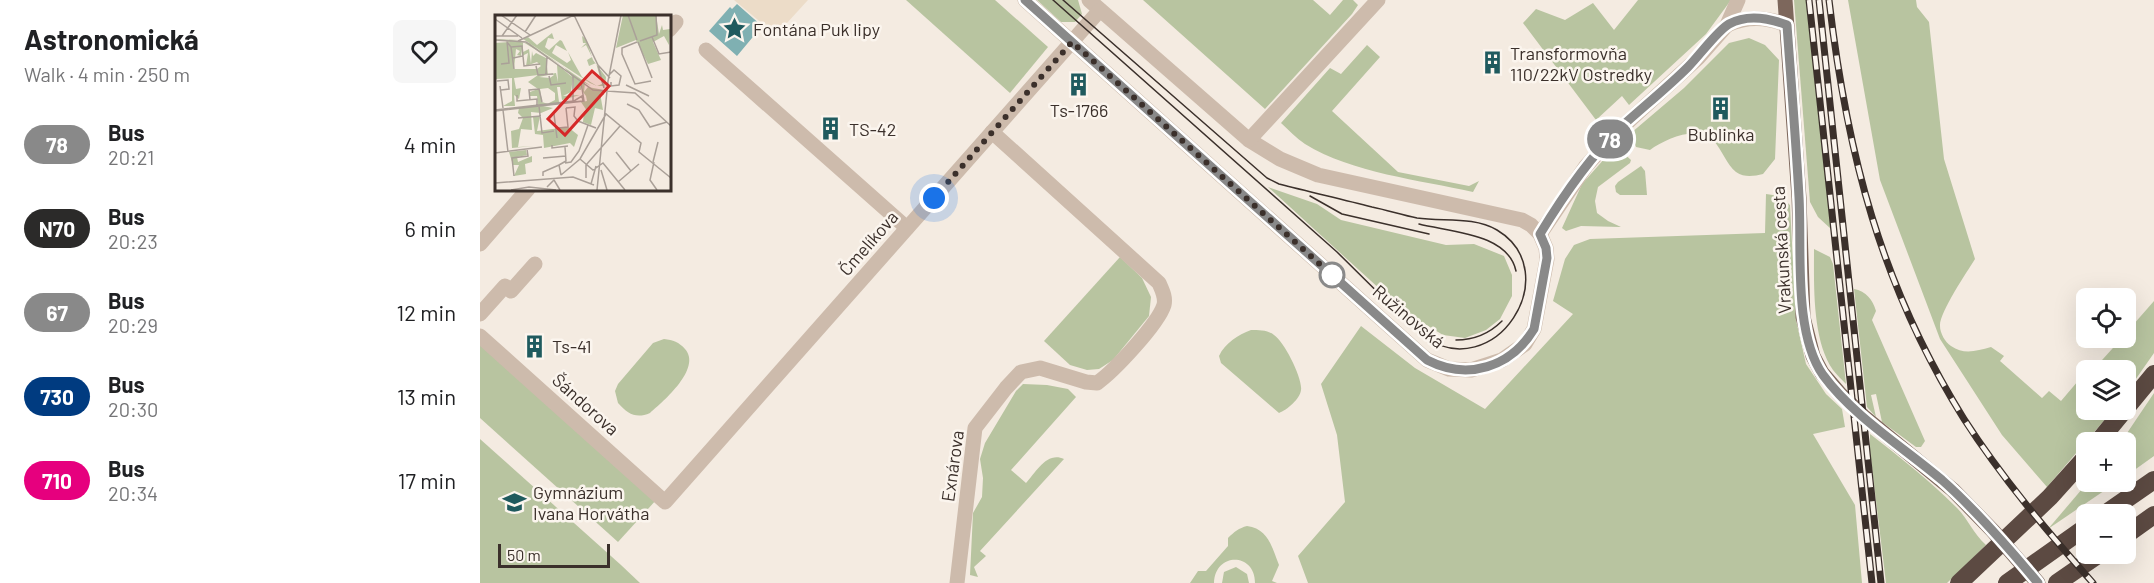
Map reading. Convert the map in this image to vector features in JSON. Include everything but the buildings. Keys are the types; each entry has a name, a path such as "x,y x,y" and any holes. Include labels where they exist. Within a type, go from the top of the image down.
{"highway":[{"path":"2107,432 2154,374"},
{"path":"1959,583 2050,497 2076,468"},
{"path":"2119,504 2154,480"},
{"path":"2136,528 2154,515"},
{"path":"2007,583 2076,534"},
{"path":"2057,583 2085,564"}],"main road":[{"name":"Vrakunská cesta","path":"1785,0 1799,198 1803,317 1813,356 1822,373 1840,394 1863,416 1953,490 1993,531 2038,583"}],"street":[{"name":"Ružinovská","path":"1025,0 1421,355 1441,367 1463,371 1493,365 1525,344 1534,329 1547,258 1546,248 1540,234"},
{"path":"1249,140 1378,0"},
{"path":"1095,5 1249,140 1280,159 1318,175 1522,220 1540,234 1570,188 1597,154 1619,129 1698,58 1727,25 1738,0"},
{"name":"Čmelíkova","path":"665,502 1072,42 1095,5"},
{"path":"1727,25 1741,19 1752,18 1773,20 1787,25"},
{"path":"706,50 907,228"},
{"name":"Exnárova","path":"957,583 975,428 1005,388 1021,372 1040,368 1086,382 1097,383 1108,375 1155,321 1165,304 1164,292 1159,283 992,132"},
{"path":"480,244 527,190"},
{"path":"480,314 506,286 511,291 535,264"},
{"name":"Šándorova","path":"480,336 665,502"}],"green space":[{"path":"906,0 995,0 1048,47 1010,93"},
{"path":"1037,0 1078,0 1082,14 1075,22 1061,22"},
{"path":"1143,0 1313,0 1330,15 1343,0 1353,0 1358,5 1265,109"},
{"path":"1638,0 1731,0 1706,34 1629,105 1622,96 1596,120 1523,23 1536,9 1565,20 1593,3 1614,30"},
{"path":"1794,0 1806,0 1831,229 1818,217 1810,202"},
{"path":"1848,0 1916,0 1917,7 1929,22 1944,159 1975,259 1944,312 1940,329 1942,334 1945,340 1956,349 1975,351 1991,347 2004,356 2000,361 2042,398 2049,391 2061,401 2076,383 2076,420 2104,420 2094,432 2076,432 2076,453 2047,487 2002,435 1940,339 1880,180"},
{"path":"1749,38 1765,45 1779,60 1775,159 1763,174 1746,176 1739,174 1714,141 1700,134 1682,135 1650,150 1636,147 1631,133 1684,88 1729,43"},
{"path":"1367,45 1380,57 1332,111 1398,172 1469,186 1479,181 1473,192 1365,169 1344,162 1305,144 1281,123 1330,68 1341,74"},
{"path":"1613,149 1619,149 1631,160 1630,163 1598,187 1595,201 1597,213 1621,227 1581,226 1566,231 1562,228 1582,184"},
{"path":"1641,166 1645,171 1647,195 1620,195 1616,192 1615,186 1618,182"},
{"path":"1268,187 1317,204 1341,220 1446,245 1474,244 1504,256 1512,275 1512,296 1500,319 1486,330 1465,338 1443,335 1405,312"},
{"path":"1766,194 1780,196 1790,205 1796,320 1806,364 1826,394 1842,409 1845,427 1813,434 1855,505 1862,583 1308,583 1298,556 1345,502 1337,435 1321,384 1361,326 1415,368 1485,409 1573,314 1553,301 1565,259 1574,245 1590,239 1765,233"},
{"path":"1814,249 1830,257 1833,264 1846,384 1833,370 1821,344 1816,312"},
{"path":"1120,257 1142,278 1151,297 1149,316 1113,360 1099,369 1087,370 1070,365 1044,341"},
{"path":"1854,289 1865,294 1875,307 1876,311 1872,320 1925,441 1921,447 1916,447 1882,422 1876,394 1871,395 1876,417 1867,407"},
{"path":"2154,301 2154,353 2136,379 2136,360 2102,360 2113,348 2136,348 2136,322"},
{"path":"1251,330 1260,330 1274,335 1296,369 1301,390 1296,400 1279,413 1221,363 1219,356 1228,343"},
{"path":"664,339 676,342 685,349 689,357 689,365 679,384 650,413 640,416 632,414 618,403 615,391 618,384 653,343"},
{"path":"480,341 657,499 618,542 480,418"},
{"path":"1023,384 1068,389 1076,397 1011,470 1026,483 1047,460 1058,457 1064,459 980,551 986,556 974,567 978,577 970,575 973,513 982,497 983,478 980,459 985,443 1016,391"},
{"path":"2154,393 2154,456 2136,469 2136,432 2128,432"},
{"path":"1870,434 1915,469 1947,498 1961,512 1986,545 1947,583 1886,583 1870,451"},
{"name":"Gymnázium Ivana Horvátha","path":"480,439 621,565 640,583 480,583"},
{"path":"2079,492 2102,492 2085,504 2076,504 2076,510 2048,529"},
{"path":"1247,526 1260,531 1269,540 1279,565 1272,581 1277,583 1255,583 1249,566 1242,561 1235,560 1227,561 1221,566 1216,573 1214,583 1190,583 1198,571 1206,571 1228,546 1228,538 1237,530"},
{"path":"1236,567 1247,574 1249,583 1222,583 1224,572"}],"shaded area":[{"path":"734,0 808,0 776,35"}],"water":[{"name":"Fontána Puk lipy","path":"737,4 762,26 737,56 709,31 730,7 732,9"}],"tram line":[{"path":"1053,0 1337,252 1422,336 1449,348 1475,347 1497,336 1514,318 1524,295 1525,271 1517,249 1497,230 1468,221 1411,217 1279,184 1267,178 1063,0"},
{"path":"1310,196 1342,214 1429,234"},
{"path":"1419,224 1461,232 1490,242 1511,258 1516,271"},
{"path":"1456,340 1481,335 1502,321"}],"railway":[{"path":"1809,0 1872,583"},
{"path":"1819,0 1881,583"},
{"path":"1829,0 1846,112 1858,165 1872,217 1910,319 1935,369 1979,441 2026,504 2093,583"}],"bus line":[{"name":"78","path":"1025,0 1427,360 1441,367 1463,371 1493,365 1525,344 1534,329 1547,258 1544,240 1540,234 1586,166 1619,129 1698,58 1727,25 1741,19 1752,18 1773,20 1787,25 1799,198 1803,317 1813,356 1822,373 1840,394 1863,416 1953,490 1993,531 2038,583"}],"place":[{"name":"Fontána Puk lipy","path":"735,29"},
{"name":"Transformovňa 110/22kV Ostredky","path":"1492,63"},
{"name":"Ts-1766","path":"1079,84"},
{"name":"Bublinka","path":"1721,108"},
{"name":"TS-42","path":"831,129"},
{"name":"Ts-41","path":"534,346"},
{"name":"Gymnázium Ivana Horvátha","path":"515,502"}],"route":[{"path":"934,198 1072,42 1332,275"}]}
